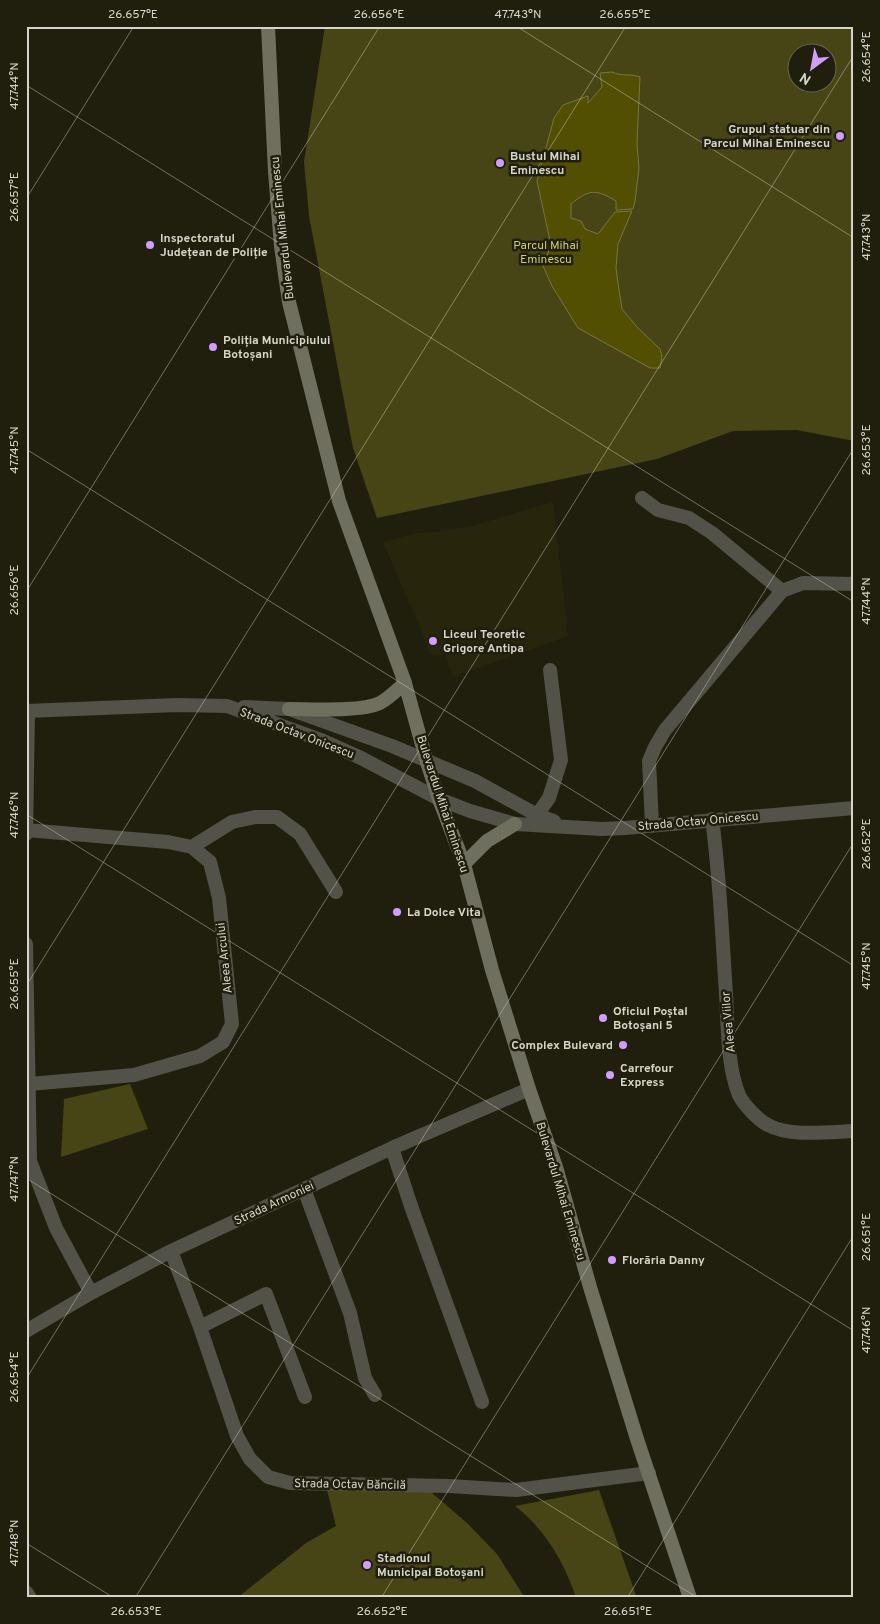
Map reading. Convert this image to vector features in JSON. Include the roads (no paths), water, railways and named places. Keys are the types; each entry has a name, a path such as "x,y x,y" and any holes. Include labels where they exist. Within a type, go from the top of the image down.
{"main road":[{"name":"Bulevardul Mihai Eminescu","path":"268,26 275,172 288,302 296,325 339,501 405,683 439,799 464,864 492,970 529,1089 556,1167 590,1287 690,1598"},
{"path":"289,709 341,709 370,706 381,702 405,683"},
{"path":"464,864 487,841 515,824"}],"street":[{"path":"642,498 658,510 689,518 712,533 782,591"},
{"path":"652,825 649,761 665,730 782,591 803,583 854,584"},
{"path":"537,815 549,798 561,760 550,670"},
{"name":"Strada Octav Onicescu","path":"27,711 177,705 227,706 321,740 361,758 439,799 470,811 515,824 602,829 854,808"},
{"path":"227,706 289,709 426,759 482,784 537,815 569,826"},
{"path":"27,711 26,832 168,842 192,847 232,822 256,817 277,817 300,834 336,892"},
{"name":"Aleea Viilor","path":"712,819 718,863 730,1049 732,1068 740,1097 755,1115 767,1125 786,1132 854,1131"},
{"name":"Aleea Arcului","path":"29,1084 134,1074 200,1056 223,1042 232,1024 218,898 210,862 192,847"},
{"path":"26,944 30,1161 56,1228 90,1294"},
{"name":"Strada Armoniei","path":"26,1331 171,1251 392,1148 529,1089"},
{"path":"392,1148 482,1402"},
{"path":"304,1189 350,1313 365,1378 375,1395"},
{"name":"Strada Octav Băncilă","path":"171,1251 200,1327 237,1436 250,1459 268,1477 290,1483 449,1486 516,1490 649,1472"},
{"path":"200,1327 266,1294 306,1397"},
{"path":"26,1592 30,1598"}],"place":[{"name":"Grupul statuar din Parcul Mihai Eminescu","path":"840,136"},
{"name":"Bustul Mihai Eminescu","path":"500,163"},
{"name":"Inspectoratul Județean de Poliție","path":"150,245"},
{"name":"Poliția Municipiului Botoșani","path":"213,347"},
{"name":"Liceul Teoretic Grigore Antipa","path":"433,641"},
{"name":"La Dolce Vita","path":"397,912"},
{"name":"Oficiul Poștal Botoșani 5","path":"603,1018"},
{"name":"Complex Bulevard","path":"623,1045"},
{"name":"Carrefour Express","path":"610,1075"},
{"name":"Florăria Danny","path":"612,1260"},
{"name":"Stadionul Municipal Botoșani","path":"367,1565"}],"park label":[{"name":"Parcul Mihai Eminescu","path":"546,252"}]}
